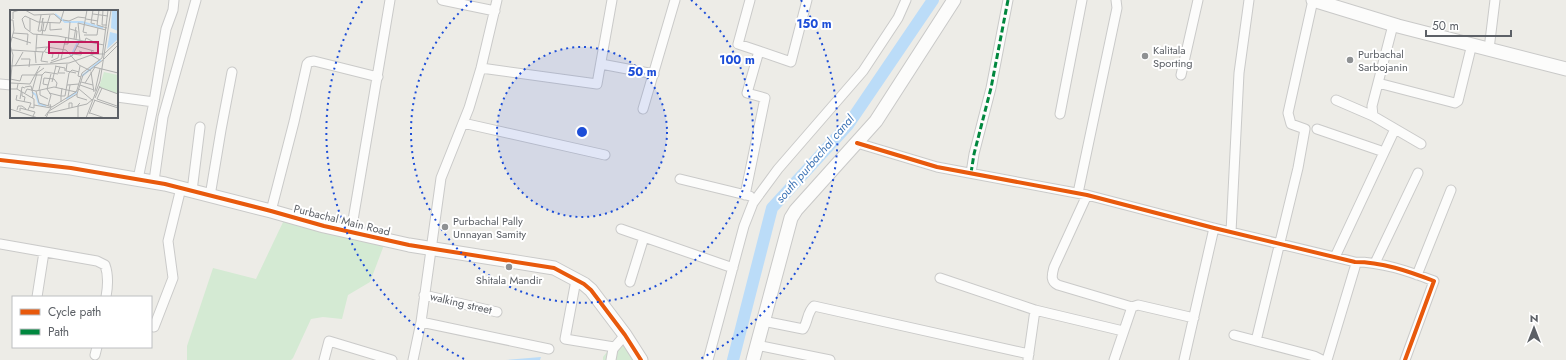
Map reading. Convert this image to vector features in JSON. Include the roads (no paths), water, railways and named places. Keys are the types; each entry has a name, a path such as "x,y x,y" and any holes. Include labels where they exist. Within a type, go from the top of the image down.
{"street":[{"path":"138,179 154,102 166,29 173,10 174,0"},
{"path":"154,182 163,117 196,0"},
{"path":"351,232 390,0"},
{"path":"442,0 495,11"},
{"path":"413,360 421,322 441,178 464,123 481,68 497,0"},
{"path":"481,68 595,84 598,82 612,0"},
{"path":"644,109 674,0"},
{"path":"750,0 738,44 791,62 807,0"},
{"path":"708,360 747,214 778,169 863,72 898,18 906,0"},
{"path":"753,360 791,218 796,210 857,143 885,109 954,0"},
{"path":"971,173 974,154 990,94 1008,0"},
{"path":"1060,114 1082,0"},
{"path":"1116,0 1118,8 1083,194 1054,267 1052,280 1058,285 1132,307 1138,306 1194,318"},
{"path":"1181,74 1198,0"},
{"path":"1231,232 1239,73 1248,0"},
{"path":"1256,341 1298,168 1305,129 1291,124 1288,113 1313,0 1393,25 1566,68"},
{"path":"1489,49 1495,0"},
{"path":"1373,116 1372,106 1393,25"},
{"path":"1378,83 1455,103 1458,101 1472,44"},
{"path":"745,195 765,98 747,93 759,51"},
{"path":"271,211 307,64 314,61 378,77"},
{"path":"601,64 654,74"},
{"path":"210,196 232,72"},
{"path":"0,84 10,85"},
{"path":"118,96 154,102"},
{"path":"1336,100 1373,116 1421,144"},
{"path":"464,123 605,155"},
{"path":"154,327 173,278 168,241 186,190 200,127"},
{"path":"1317,129 1384,152"},
{"path":"1335,258 1395,129"},
{"path":"857,143 937,167 1083,194 1335,258 1355,262 1375,263 1434,281 1405,360"},
{"name":"Purbachal Main Road","path":"0,160 71,168 154,182 351,232 431,249 554,268 584,284 591,290 625,335 641,360"},
{"path":"1375,263 1418,173"},
{"path":"680,179 757,198"},
{"path":"1417,275 1451,190"},
{"path":"1184,360 1214,228"},
{"path":"621,230 733,268"},
{"path":"630,282 644,237"},
{"path":"0,244 97,261 105,265 108,272 106,296"},
{"path":"37,296 44,252"},
{"path":"1327,360 1355,268 1355,262"},
{"path":"940,278 1035,310 1123,331"},
{"path":"576,280 565,339 614,347"},
{"name":"walking street","path":"424,295 497,312"},
{"path":"763,321 803,329 806,325 810,309 814,306 1029,357 1035,310"},
{"path":"1114,360 1132,307"},
{"path":"421,322 549,349"},
{"path":"611,360 614,347 625,335"},
{"path":"1234,335 1314,356 1322,360"},
{"path":"324,360 329,341 392,360"},
{"path":"756,345 830,360"}],"water":[{"path":"541,357 540,360 506,360"}],"waterway":[{"name":"south purbachal canal","path":"733,360 772,208 848,125 933,0"}],"place":[{"name":"Kalitala Sporting","path":"1145,56"},
{"name":"Purbachal Sarbojanin","path":"1350,60"},
{"name":"Purbachal Pally Unnayan Samity","path":"445,227"},
{"name":"Shitala Mandir","path":"509,267"}]}
